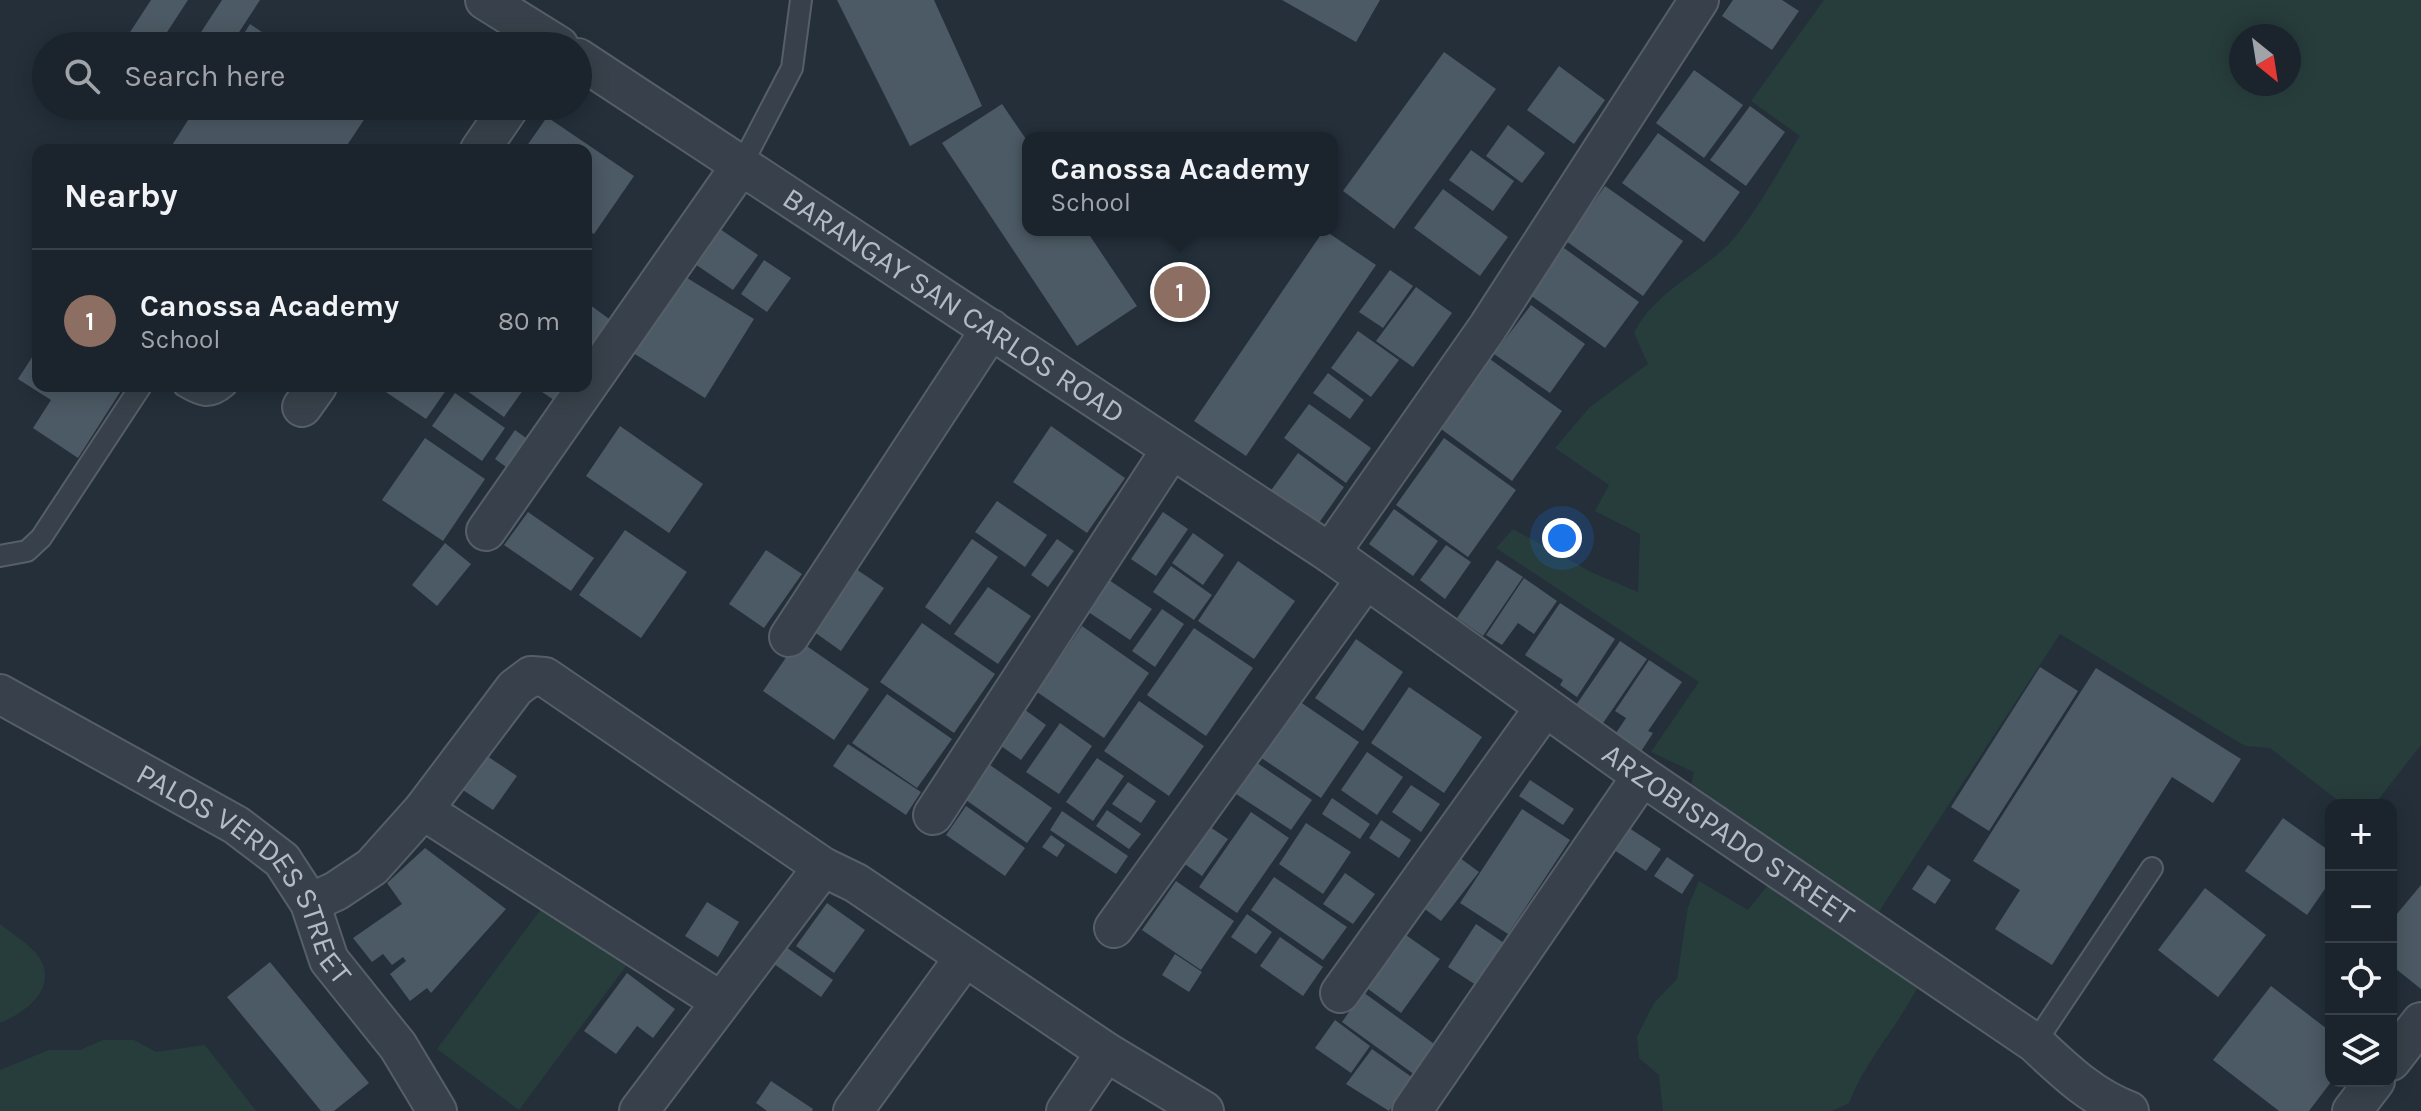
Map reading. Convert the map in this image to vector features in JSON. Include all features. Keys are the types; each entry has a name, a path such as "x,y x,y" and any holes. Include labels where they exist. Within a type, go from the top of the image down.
{"street":[{"name":"BARANGAY SAN CARLOS ROAD","path":"485,0 536,32"},
{"path":"1330,553 1488,327 1699,0"},
{"name":"BARANGAY SAN CARLOS ROAD","path":"592,68 1330,553"},
{"path":"484,144 500,120"},
{"path":"592,379 742,164"},
{"path":"789,637 991,329"},
{"path":"486,531 583,392"},
{"path":"933,815 1171,450"},
{"name":"ARZOBISPADO STREET","path":"1330,553 1642,776 2035,1043 2079,1084 2110,1104 2129,1111"},
{"path":"1114,928 1366,579"},
{"path":"310,903 358,879 423,810 515,688 531,676 545,677 823,867 856,883 1106,1052 1204,1111"},
{"name":"PALOS VERDES STREET","path":"0,694 248,833 282,860 310,903 329,960 398,1046 437,1111"},
{"path":"1340,993 1545,707"},
{"path":"1412,1111 1642,776"},
{"path":"423,810 720,1001"},
{"path":"641,1110 823,867"},
{"path":"853,1111 965,957"},
{"path":"2397,1053 2421,1022"},
{"path":"1066,1111 1106,1052"},
{"path":"2352,1111 2370,1087"}],"lane":[{"path":"742,164 792,68 801,0"},
{"path":"0,556 27,551 41,538 137,392"},
{"path":"194,392 200,396 215,396 219,392"},
{"path":"2035,1043 2152,868"}],"green space":[{"path":"1824,0 2421,0 2421,745 2379,799 2336,799 2270,748 2245,746 2060,634 1876,916 1698,793 1691,785 1694,772 1651,752 1699,682 1496,548 1513,529 1593,573 1638,592 1640,534 1595,511 1609,485 1555,448 1590,407 1648,364 1634,333 1642,319 1664,296 1728,245 1756,208 1800,136 1751,101"},
{"path":"1773,879 1920,982 1856,1086 1849,1103 1832,1111 1663,1111 1659,1075 1639,1058 1637,1037 1654,1003 1677,979 1688,907 1699,881 1748,910"},
{"path":"544,905 626,966 519,1110 437,1049"},
{"path":"0,924 35,952 44,968 45,979 42,989 29,1006 0,1023"},
{"path":"103,1040 134,1040 156,1052 205,1045 256,1111 0,1111 0,1070 49,1050 80,1050"}],"building":[{"path":"151,0 188,0 167,32 130,32"},
{"path":"222,0 260,0 239,32 201,32"},
{"path":"837,0 934,0 982,106 910,146"},
{"path":"1282,0 1380,0 1356,42"},
{"path":"1733,0 1782,0 1799,11 1772,50 1722,16"},
{"path":"250,24 262,32 245,32"},
{"path":"1444,52 1496,89 1394,229 1343,191"},
{"path":"1559,66 1605,100 1574,144 1527,110"},
{"path":"1694,70 1743,105 1704,158 1656,123"},
{"path":"1002,104 1022,133 1022,236 1090,236 1137,306 1077,346 942,143"},
{"path":"1750,106 1785,132 1746,186 1710,160"},
{"path":"188,120 364,120 348,144 173,144"},
{"path":"545,120 551,120 587,144 528,144"},
{"path":"1508,125 1545,153 1522,183 1486,156"},
{"path":"1658,133 1740,192 1704,242 1622,183"},
{"path":"592,148 634,176 592,233"},
{"path":"1471,150 1514,181 1493,211 1449,180"},
{"path":"1605,186 1683,241 1643,296 1566,241"},
{"path":"1443,189 1508,237 1480,276 1414,228"},
{"path":"717,227 758,255 733,290 692,262"},
{"path":"1320,236 1333,236 1376,265 1246,456 1194,421"},
{"path":"1564,248 1639,302 1605,348 1530,295"},
{"path":"764,260 791,278 767,312 741,294"},
{"path":"1390,270 1413,286 1383,328 1359,312"},
{"path":"679,273 754,319 705,398 630,351"},
{"path":"1416,287 1452,313 1413,367 1376,341"},
{"path":"1531,305 1585,344 1550,393 1494,354"},
{"path":"592,306 612,321 592,350"},
{"path":"1358,331 1399,360 1371,397 1331,368"},
{"path":"32,357 32,388 18,379"},
{"path":"1487,357 1562,411 1512,481 1437,426"},
{"path":"1328,373 1364,400 1350,419 1313,393"},
{"path":"38,392 120,392 78,458 33,428 51,400"},
{"path":"386,392 445,392 426,419"},
{"path":"469,392 522,392 504,417"},
{"path":"542,392 564,392 557,402"},
{"path":"455,393 505,428 482,461 432,426"},
{"path":"1309,404 1371,448 1346,483 1284,438"},
{"path":"620,426 703,484 669,533 586,476"},
{"path":"1051,426 1125,478 1087,533 1013,482"},
{"path":"515,430 533,443 513,472 495,459"},
{"path":"425,438 485,479 443,541 382,500"},
{"path":"1444,438 1516,490 1468,557 1396,505"},
{"path":"1298,453 1344,487 1314,530 1267,496"},
{"path":"997,501 1047,535 1025,567 975,532"},
{"path":"1394,509 1438,541 1413,576 1369,544"},
{"path":"528,512 594,558 571,591 504,545"},
{"path":"1163,512 1188,529 1156,576 1131,559"},
{"path":"625,530 687,572 641,638 579,595"},
{"path":"1193,533 1224,555 1203,585 1172,563"},
{"path":"972,539 998,557 950,625 925,607"},
{"path":"1057,539 1074,551 1048,587 1031,575"},
{"path":"445,543 471,564 437,606 412,585"},
{"path":"1446,545 1471,562 1445,599 1420,580"},
{"path":"766,550 802,574 764,628 729,604"},
{"path":"1497,560 1523,577 1483,636 1457,618"},
{"path":"1238,561 1295,601 1254,659 1198,621"},
{"path":"1171,566 1212,595 1194,620 1153,592"},
{"path":"853,567 884,588 841,651 810,629"},
{"path":"1103,576 1152,609 1130,640 1081,607"},
{"path":"1524,578 1557,601 1534,634 1518,623 1502,645 1486,635"},
{"path":"988,587 1031,616 998,664 954,634"},
{"path":"1560,603 1615,639 1577,697 1560,685 1563,680 1525,655"},
{"path":"1162,609 1184,624 1155,667 1132,651"},
{"path":"922,623 995,674 954,733 880,682"},
{"path":"1082,626 1149,673 1104,738 1037,692"},
{"path":"1194,628 1253,668 1206,736 1147,695"},
{"path":"1356,639 1403,672 1363,731 1315,698"},
{"path":"798,640 869,689 834,740 763,691"},
{"path":"1620,641 1647,659 1601,726 1574,708"},
{"path":"1649,660 1682,682 1648,731 1653,733 1640,753 1614,736 1626,718 1615,711"},
{"path":"2040,667 2078,691 1989,831 1951,807"},
{"path":"2096,668 2241,759 2213,803 2172,777 2052,965 1995,929 2020,890 1973,861"},
{"path":"1409,687 1482,737 1444,793 1371,743"},
{"path":"887,694 952,739 917,788 852,743"},
{"path":"1290,695 1359,742 1321,798 1251,751"},
{"path":"1139,701 1204,746 1169,796 1104,751"},
{"path":"1021,707 1046,725 1021,760 997,743"},
{"path":"1060,723 1092,746 1059,794 1026,772"},
{"path":"848,744 921,792 906,815 833,766"},
{"path":"1367,752 1403,777 1377,815 1341,790"},
{"path":"484,754 517,776 493,810 460,788"},
{"path":"1097,758 1124,776 1093,821 1066,802"},
{"path":"1257,763 1312,800 1291,830 1236,794"},
{"path":"990,765 1052,808 1027,843 966,800"},
{"path":"1530,780 1574,809 1563,825 1519,796"},
{"path":"1128,782 1156,801 1141,823 1112,804"},
{"path":"1411,785 1440,804 1421,832 1392,812"},
{"path":"1332,798 1370,824 1360,839 1322,814"},
{"path":"966,806 1025,848 1005,876 946,835"},
{"path":"1522,809 1570,840 1508,934 1460,903"},
{"path":"1107,810 1141,834 1129,849 1096,826"},
{"path":"1062,811 1128,856 1116,874 1050,830"},
{"path":"1251,812 1289,838 1237,913 1199,887"},
{"path":"2283,818 2325,848 2325,889 2307,915 2245,871"},
{"path":"1381,820 1411,840 1399,858 1369,838"},
{"path":"1201,821 1228,839 1202,876 1176,858"},
{"path":"1620,822 1661,849 1646,871 1605,844"},
{"path":"1306,823 1351,852 1323,894 1279,864"},
{"path":"1051,835 1065,845 1057,857 1042,847"},
{"path":"425,848 506,909 431,993 427,988 410,1001 390,974 406,961 403,957 392,965 383,954 372,962 353,938 402,904 387,883"},
{"path":"1667,857 1694,875 1682,894 1654,876"},
{"path":"1460,858 1479,872 1441,921 1422,907"},
{"path":"1928,865 1951,880 1935,904 1912,889"},
{"path":"1345,873 1375,894 1353,924 1323,904"},
{"path":"1274,877 1347,927 1323,960 1251,910"},
{"path":"1176,881 1234,921 1201,970 1142,930"},
{"path":"2421,885 2421,989 2397,970 2397,914"},
{"path":"2205,888 2266,935 2218,997 2158,950"},
{"path":"707,902 739,922 718,957 685,936"},
{"path":"827,903 865,930 834,973 796,946"},
{"path":"1247,914 1272,932 1256,954 1231,937"},
{"path":"1476,924 1504,943 1476,985 1448,967"},
{"path":"1403,933 1440,959 1401,1013 1364,986"},
{"path":"1280,937 1323,967 1303,996 1260,966"},
{"path":"786,947 833,980 821,997 774,964"},
{"path":"1175,954 1202,972 1189,992 1162,975"},
{"path":"270,962 369,1083 334,1111 321,1111 227,997"},
{"path":"627,973 675,1009 653,1038 637,1026 616,1054 584,1031"},
{"path":"2271,986 2325,1027 2327,1087 2309,1111 2279,1111 2213,1060"},
{"path":"1363,992 1437,1046 1415,1075 1342,1022"},
{"path":"1335,1020 1370,1046 1351,1073 1315,1048"},
{"path":"1372,1049 1413,1078 1389,1111 1346,1084"},
{"path":"771,1081 812,1111 767,1111 756,1103"}],"place":[{"name":"Canossa Academy","path":"1180,292"}]}
